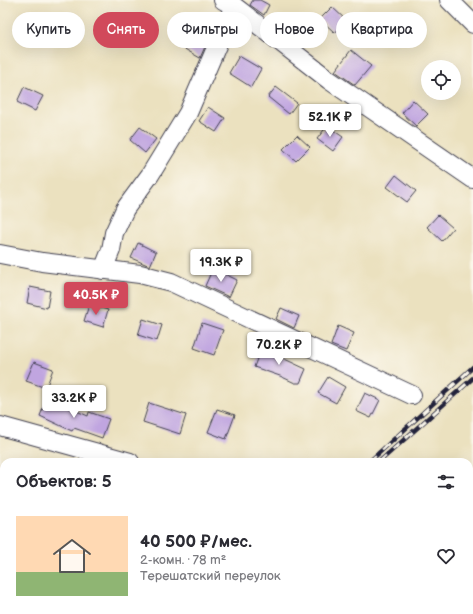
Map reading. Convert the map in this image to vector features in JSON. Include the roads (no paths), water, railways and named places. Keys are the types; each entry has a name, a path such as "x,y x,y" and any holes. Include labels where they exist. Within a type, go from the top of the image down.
{"street":[{"path":"449,0 473,24"},
{"path":"103,270 111,250 114,233 125,208 150,175 188,113 229,3 329,80 473,180"},
{"path":"0,254 42,262 140,274 171,282 412,395"},
{"path":"0,426 116,458"}],"railway":[{"path":"373,458 473,367"},
{"path":"383,458 473,378"}]}
